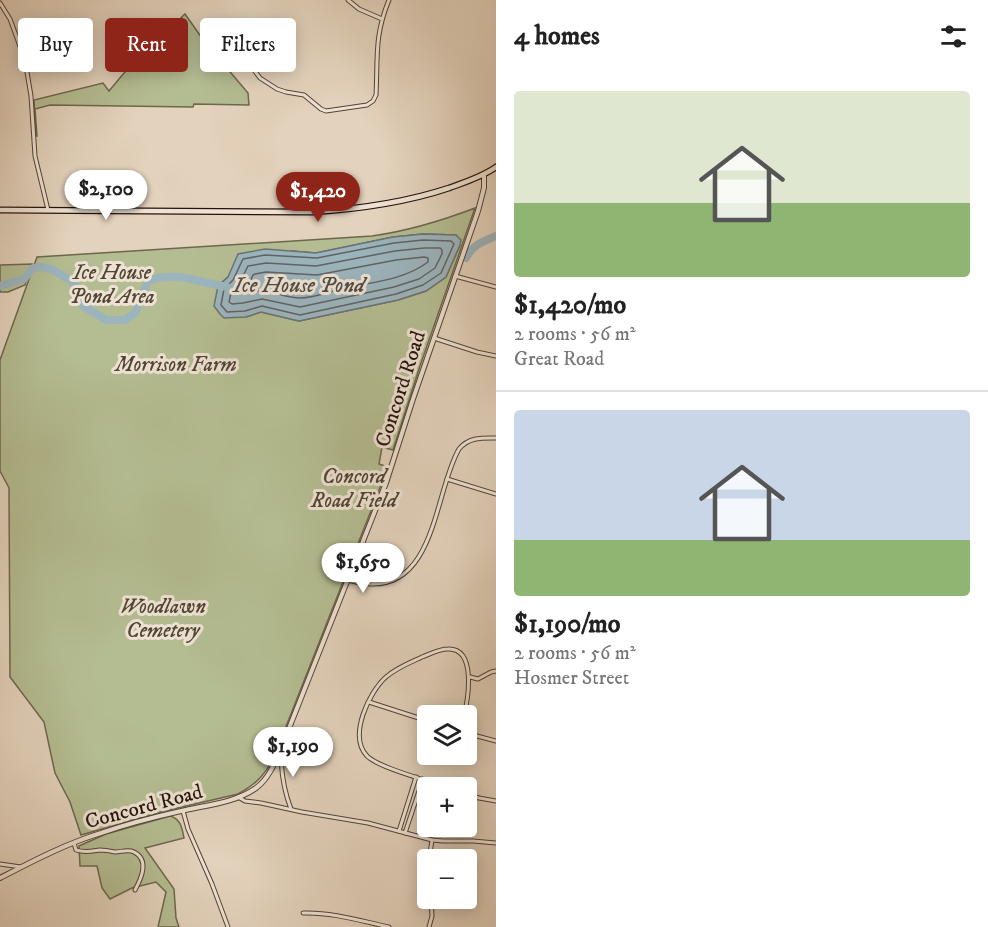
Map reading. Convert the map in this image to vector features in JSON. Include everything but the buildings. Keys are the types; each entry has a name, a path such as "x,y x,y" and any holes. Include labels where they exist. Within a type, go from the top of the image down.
{"main road":[{"path":"0,210 312,212 340,210 384,205 422,197 484,174 496,167"}],"street":[{"path":"348,0 364,12 382,19"},
{"path":"256,72 265,82 282,91 304,95 324,111 362,107 373,101 376,93 377,47 382,19 389,0"},
{"path":"0,3 10,19 25,60 31,96 35,156 48,210"},
{"path":"232,21 238,25 241,42 224,34 223,28 226,23 232,21"},
{"name":"Concord Road","path":"0,878 39,857 100,833 238,797 261,783 271,770 386,483 480,203 484,188 484,174"},
{"path":"456,276 496,287"},
{"path":"434,338 496,356"},
{"path":"348,580 363,584 390,582 401,576 416,562 428,536 457,451 464,443 473,439 496,438"},
{"path":"447,479 496,494"},
{"path":"351,572 379,584"},
{"path":"399,831 416,777 366,755 360,743 360,729 369,701 381,682 394,671 440,650 449,649 460,654 467,665 469,676 465,705"},
{"path":"469,676 478,679 496,671"},
{"path":"369,701 417,717"},
{"path":"477,736 496,741"},
{"path":"281,749 282,777 291,809"},
{"path":"238,797 243,801 261,802 368,823 432,840 496,843"},
{"path":"405,832 417,797"},
{"path":"477,797 496,801"},
{"path":"183,811 228,927"},
{"path":"431,849 432,840"},
{"path":"74,842 76,850 84,852 133,851 142,860 143,870 135,890"},
{"path":"0,864 21,867"},
{"path":"429,927 432,909"},
{"path":"303,913 318,912 389,927"}],"green space":[{"path":"188,18 200,35 200,72 230,72 248,93 249,105 194,104 193,107 50,105 35,109 36,136 34,100 103,83 109,91 124,73 188,72"},
{"name":"Woodlawn Cemetery","path":"475,208 393,450 382,447 379,464 388,467 269,766 261,777 238,794 165,811 81,835 70,802 55,773 44,722 10,677 9,488 0,471 0,360 37,257 372,236 437,221","holes":["423,234 456,235 460,245 446,277 426,291 398,300 299,321 261,312 246,317 218,286 228,277 292,251 316,253 393,237"]},
{"path":"32,264 25,285 8,292 0,292 0,265"},
{"path":"170,816 179,822 184,838 145,848 174,889 176,918 179,927 158,927 166,892 156,882 132,888 110,899 102,888 97,866 80,866 79,846 106,834"}],"water":[{"name":"Ice House Pond","path":"423,234 456,235 461,240 446,277 426,291 398,300 299,321 261,312 246,317 224,318 214,306 218,286 228,277 238,254 265,249 316,253 393,237"}],"waterway":[{"path":"466,258 475,246 496,236"},
{"path":"0,286 24,279 33,268 51,269 77,287 83,306 106,320 125,320 135,313 148,281 179,277 227,287"}],"park label":[{"name":"Ice House Pond Area","path":"112,285"},
{"name":"Morrison Farm","path":"176,365"},
{"name":"Concord Road Field","path":"354,489"}]}
